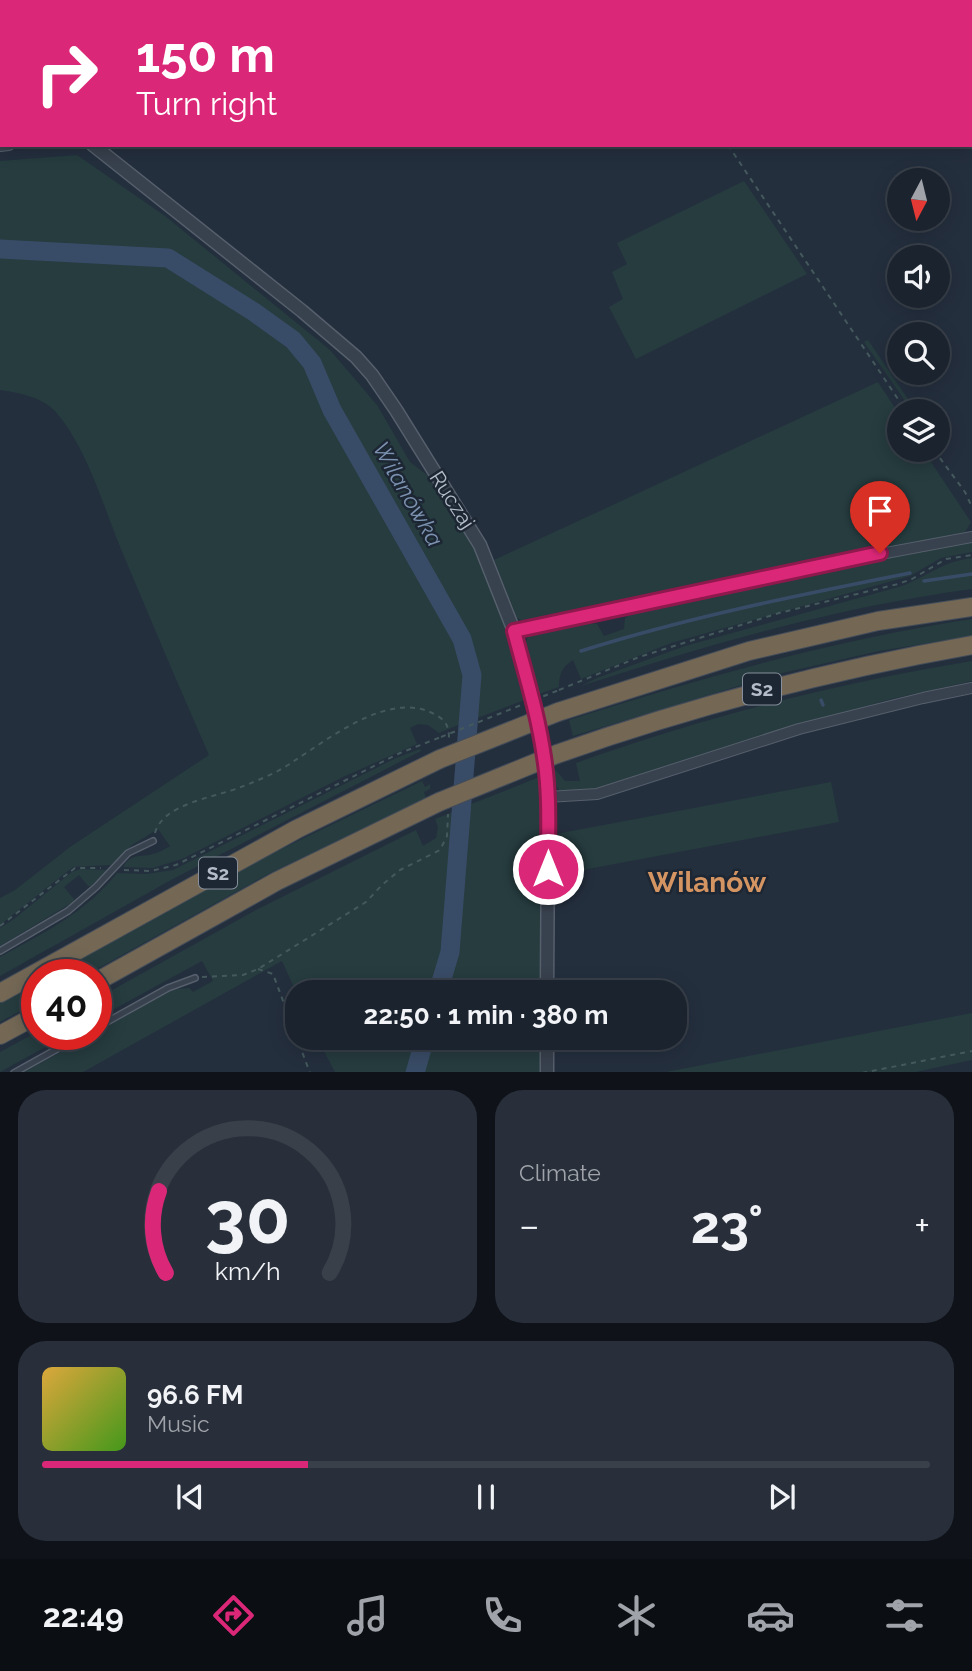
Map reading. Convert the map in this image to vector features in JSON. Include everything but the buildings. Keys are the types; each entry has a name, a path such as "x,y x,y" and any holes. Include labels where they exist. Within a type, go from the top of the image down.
{"highway":[{"name":"S2","path":"0,993 297,829 440,758 558,712 749,651 878,621 972,607"},
{"name":"S2","path":"112,973 277,881 444,809 557,754 666,717 752,692 844,670 972,645"},
{"path":"0,1035 21,1023"}],"street":[{"name":"Ruczaj","path":"96,147 356,357 372,375 480,545 514,631 545,759 547,980"},
{"path":"514,631 795,570 972,537"},
{"path":"547,797 597,794 799,729 972,688"},
{"path":"547,1050 547,1072"}],"lane":[{"path":"0,951 68,911 128,853 153,841"},
{"path":"112,1019 168,988 195,978"},
{"path":"16,1072 55,1050"}],"path":[{"path":"729,147 898,399"},
{"path":"943,462 965,492 972,507"},
{"path":"0,926 75,868 151,871 176,865 400,753 639,657 779,613 898,584 946,559 972,555"},
{"path":"153,841 157,825 164,817 196,800 241,787 292,763 323,741 376,714 395,708 414,707 443,719 449,727"},
{"path":"195,978 243,975 258,969 366,902 400,870 440,850 447,836 444,809"},
{"path":"258,969 273,974 310,1072"},
{"path":"867,1072 972,1051"}],"green space":[{"path":"77,155 165,216 330,350 377,405 410,462 427,475 477,552 509,631 527,699 472,720 475,681 470,647 455,614 430,574 422,578 448,621 463,656 466,682 463,723 439,733 428,725 418,724 410,728 417,744 343,777 182,859 153,868 123,867 133,857 162,851 170,846 158,829 132,845 111,865 73,867 0,925 0,898 15,890 70,847 209,755 121,549 93,476 75,440 49,405 28,396 0,390 0,161"},
{"path":"744,181 807,274 636,359 609,307 623,299 612,272 627,264 617,243"},
{"path":"868,340 887,368 887,375 864,342"},
{"path":"878,382 889,399 887,399 887,462 931,462 971,522 965,532 531,623 517,618 494,560"},
{"path":"894,385 898,385 908,399 904,399"},
{"path":"972,542 972,552 941,558 910,576 671,643 581,679 573,660 562,671 559,687 536,695 524,646 529,635 533,633 582,622 597,624 604,636 624,629 625,618 635,610 829,568"},
{"path":"972,558 972,589 872,606 774,628 581,686 685,646 902,586 944,566"},
{"path":"972,619 972,636 879,651 778,674 573,736 569,720 669,689 818,649"},
{"path":"972,661 972,681 892,699 768,733 599,788 559,790 554,783 552,772 556,770 565,781 580,781 576,763 722,716 872,680"},
{"path":"420,749 421,751 171,880 30,959 21,959 21,964 0,976 0,957 77,911 117,873 146,874 173,870 396,758"},
{"path":"542,776 541,980 291,980 282,961 83,1072 25,1072 64,1050 112,1050 112,1024 169,992 189,988 193,992 213,981 202,961 112,1010 112,990 256,910 416,830 423,846 436,838 438,827 435,819 458,810 455,857 462,855 469,805"},
{"path":"422,781 425,787 430,784 430,789 424,792 426,798 268,874 112,961 80,959 269,855"},
{"path":"831,782 839,822 556,875 556,834"},
{"path":"81,869 107,870 91,886 79,875 64,887 74,899 73,902 0,946 0,928 72,872"},
{"path":"21,991 21,1011 0,1022 0,1003"},
{"path":"972,1013 972,1060 916,1072 666,1072"},
{"path":"21,1041 21,1050 40,1050 0,1072 0,1052"},
{"path":"323,1050 541,1050 541,1072 335,1072"}],"waterway":[{"name":"Wilanówka","path":"0,249 168,258 293,340 312,363 332,410 462,639 472,675 450,952 442,980"},
{"path":"581,651 703,617 910,573"},
{"path":"924,581 972,574"},
{"path":"821,700 823,705"},
{"name":"Wilanówka","path":"415,1072 422,1050"}],"district":[{"name":"Wilanów","path":"707,882"}],"route":[{"path":"548,869 545,759 514,631 880,553"}]}
